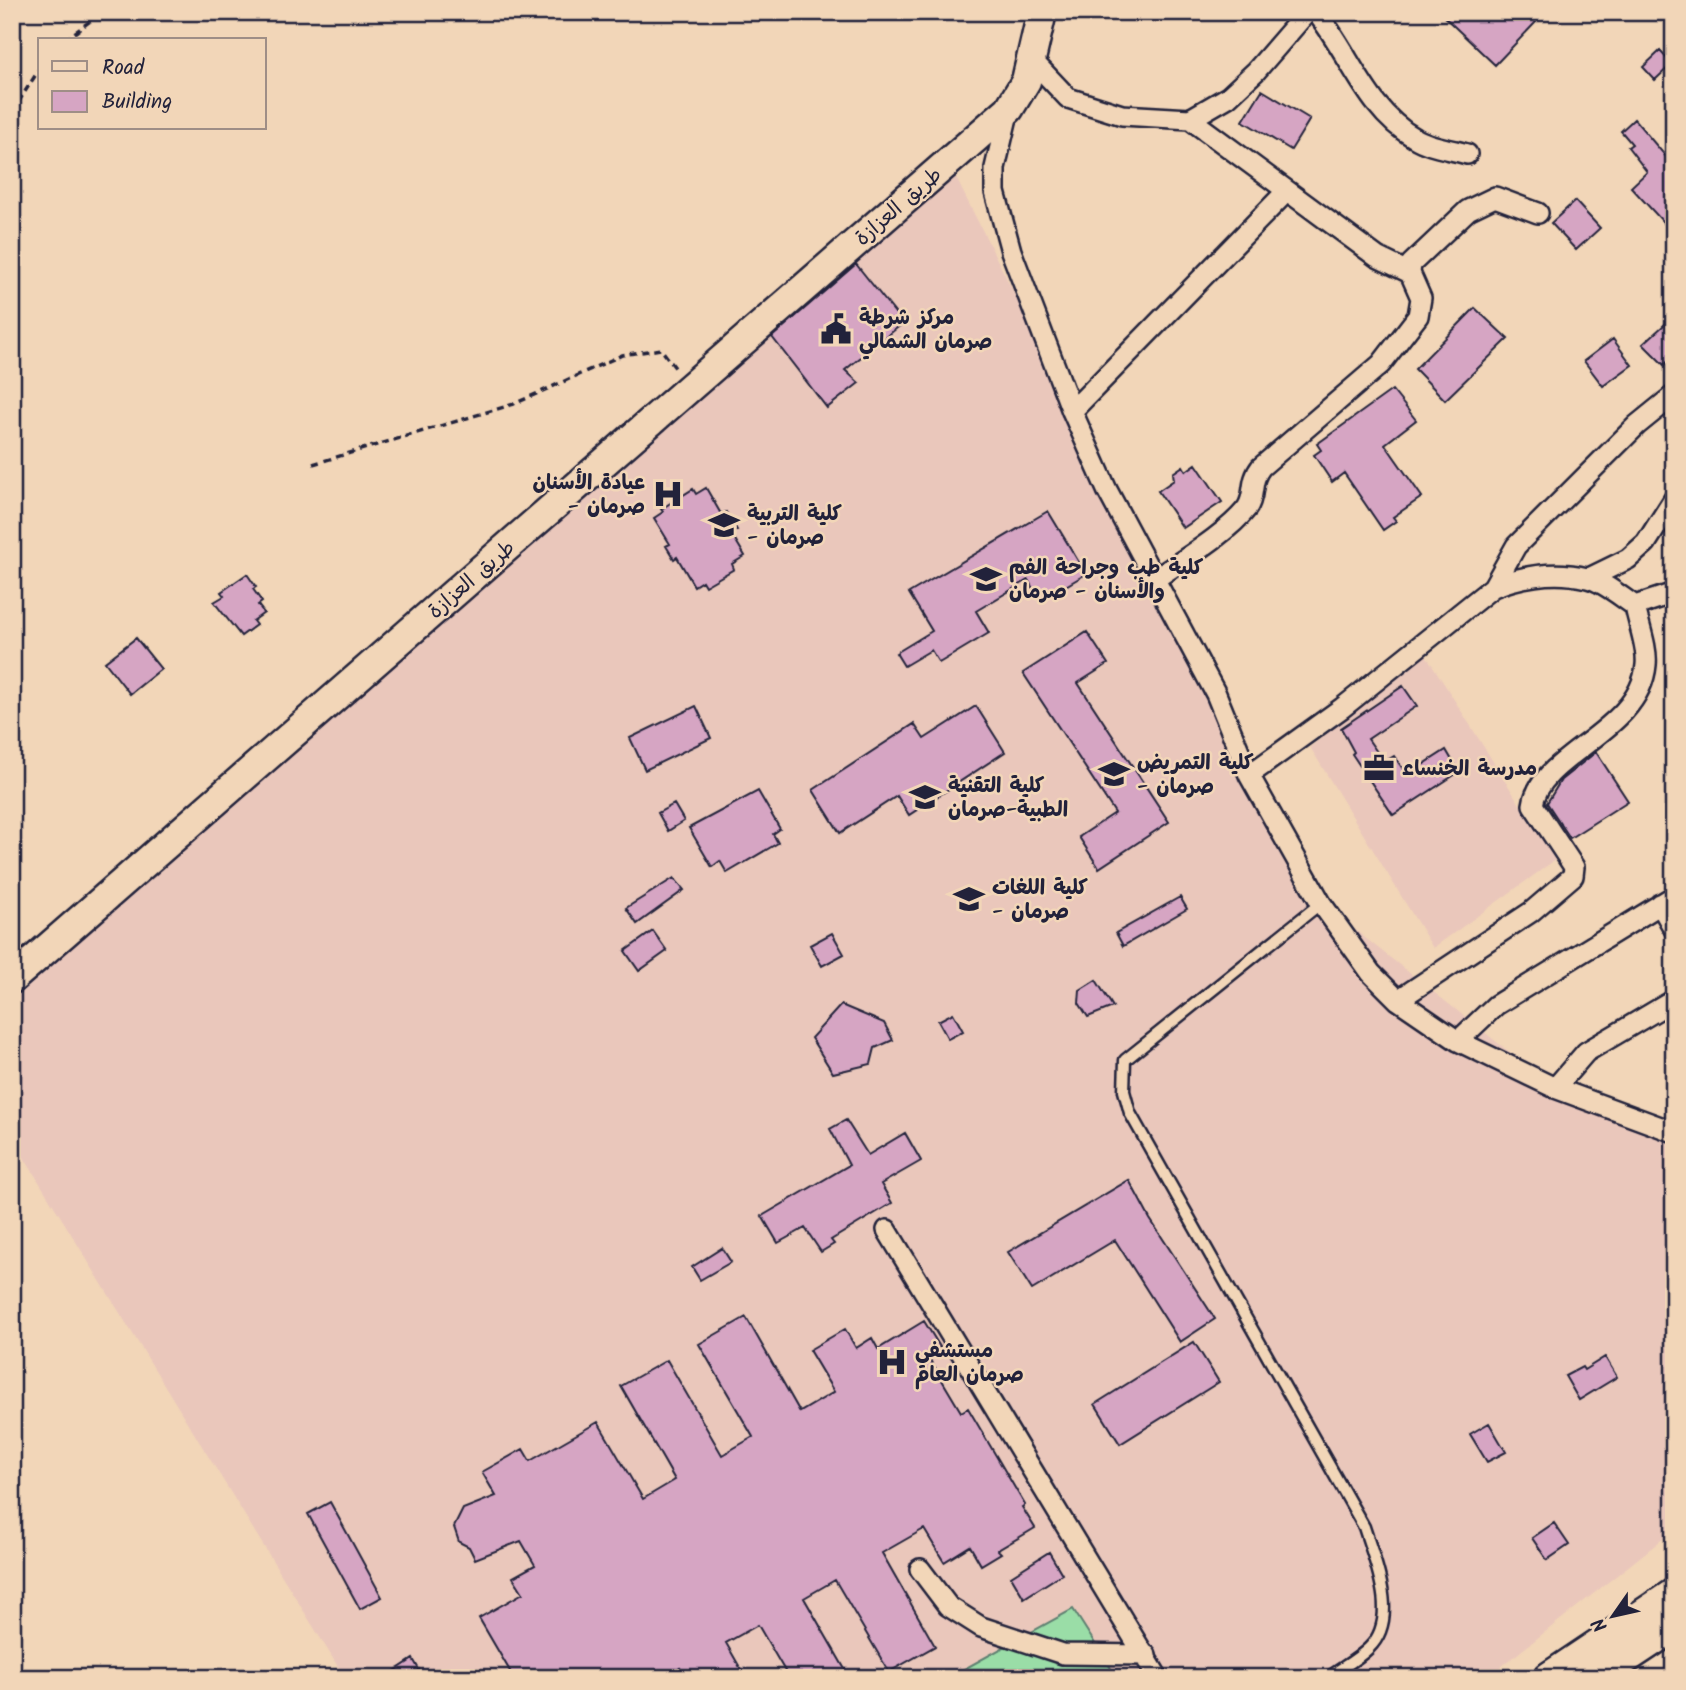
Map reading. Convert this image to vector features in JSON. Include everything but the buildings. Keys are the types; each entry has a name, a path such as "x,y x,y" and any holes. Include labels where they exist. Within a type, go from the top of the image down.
{"main road":[{"path":"1549,1678 1674,1595"},
{"path":"1594,1678 1674,1625"}],"street":[{"name":"طريق العزازة","path":"12,979 1009,108 1026,81 1033,61 1042,12"},
{"path":"1190,119 1228,97 1256,71 1307,12"},
{"path":"1316,12 1350,61 1362,87 1384,113 1416,139 1467,154"},
{"path":"1033,61 1068,98 1122,115 1190,119 1377,257 1410,273"},
{"path":"1009,108 995,168 995,192 1011,251 1072,411 1107,489 1216,694 1249,775 1321,903 1371,973 1398,1000 1458,1041 1555,1088 1674,1132"},
{"path":"1072,411 1287,191"},
{"path":"1155,579 1209,541 1247,507 1252,494 1251,484 1261,467 1381,364 1418,316 1421,298 1410,273 1411,264 1468,210 1495,197 1538,213"},
{"path":"1493,587 1516,547 1637,425 1674,395"},
{"path":"1589,578 1628,559 1646,543 1674,499"},
{"path":"1249,775 1342,708 1493,587 1513,579 1552,574 1589,578 1634,606 1646,665 1633,701 1607,729 1551,774 1535,794 1533,805 1574,867 1573,876 1531,912 1398,1000"},
{"path":"1634,606 1674,593"},
{"path":"1458,1041 1496,1005 1667,900 1674,929"},
{"path":"1555,1088 1586,1052 1674,1000"},
{"path":"887,1230 1158,1678"},
{"path":"920,1569 948,1606 981,1627 1063,1654 1146,1656"}],"lane":[{"path":"1321,903 1125,1060 1124,1091 1136,1124 1364,1527 1381,1579 1384,1620 1371,1647 1328,1678"}],"path":[{"path":"68,38 102,12"},
{"path":"12,112 38,71"},
{"path":"313,464 514,404 622,355 661,349 690,387"}],"shaded area":[{"path":"948,162 1321,903 1555,1088 1674,1134 1674,1530 1487,1678 345,1678 12,1138 12,979"},
{"path":"1426,655 1555,860 1433,948 1310,747"}],"green space":[{"path":"1073,1609 1117,1678 948,1678"}],"place":[{"name":"مركز شرطة صرمان الشمالي","path":"836,329"},
{"name":"عيادة الأسنان - صرمان","path":"668,494"},
{"name":"كلية التربية - صرمان","path":"724,525"},
{"name":"كلية طب وجراحة الفم والأسنان - صرمان","path":"986,579"},
{"name":"مدرسة الخنساء","path":"1379,768"},
{"name":"كلية التمريض - صرمان","path":"1114,774"},
{"name":"كلية التقنية الطبية-صرمان","path":"925,797"},
{"name":"كلية اللغات - صرمان","path":"969,899"},
{"name":"مستشفي صرمان العام","path":"892,1362"}]}
